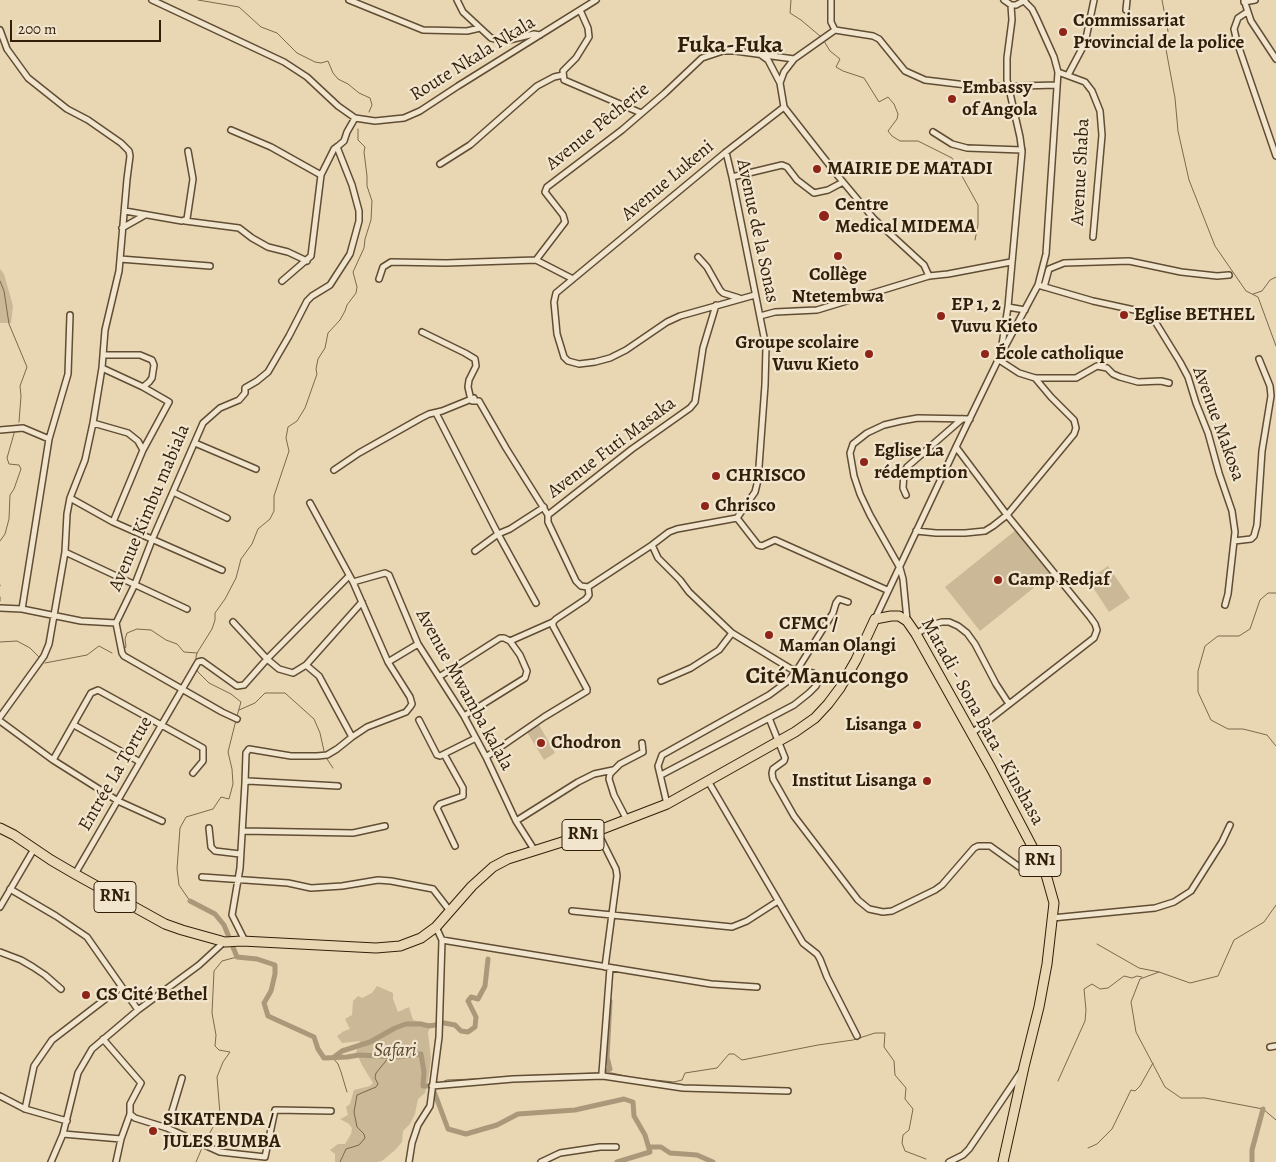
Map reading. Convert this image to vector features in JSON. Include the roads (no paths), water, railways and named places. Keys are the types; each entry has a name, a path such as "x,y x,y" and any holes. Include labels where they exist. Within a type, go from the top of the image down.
{"highway":[{"name":"Matadi - Sona Bata - Kinshasa","path":"875,619 898,616 907,621 916,634 972,733 1045,871 1054,903 1040,1007 1024,1067 1003,1162"},
{"name":"RN1","path":"0,828 14,834 34,849 75,874 165,924 225,942 244,941 376,948 400,946 421,938 436,927 472,886 493,867 508,859 597,831 668,804 778,740 796,732 828,704 840,688 856,660 875,619"},
{"name":"RN1","path":"0,821 11,829 14,834"}],"street":[{"path":"152,0 284,62 307,77 338,106 355,118"},
{"path":"349,0 423,30 467,31 480,28"},
{"path":"456,0 463,12 492,38 499,41 513,40 534,34 540,35"},
{"name":"Route Nkala Nkala","path":"355,118 375,121 391,120 404,118 420,112 596,0"},
{"path":"830,0 830,22 835,30"},
{"path":"1004,0 1016,6 1024,0 1032,9 1054,57 1058,72 1048,239 1041,286"},
{"path":"1068,76 1084,42 1094,0"},
{"path":"1126,10 1127,0"},
{"path":"1254,0 1244,1 1247,12 1260,38 1276,59"},
{"path":"875,619 887,590 900,568 1001,354 1008,307 1022,150 1007,86 1006,68 1012,20 1011,5"},
{"path":"580,10 588,28 589,36 576,58 563,71 564,80 641,113"},
{"path":"1247,12 1238,18 1234,29 1276,156"},
{"path":"0,30 7,49 28,78 59,104 104,130 129,151 130,156 116,289 106,330 102,368 85,460 70,498 65,527 65,552 49,644 44,656 0,717"},
{"path":"929,276 924,265 874,219 784,107 780,94 780,83 784,72 794,59 835,30 873,36 879,39 905,71 925,80 983,87 1057,86"},
{"name":"Avenue Pêcherie","path":"536,260 565,222 563,214 545,192 547,187 641,113 702,58 723,51 794,59"},
{"path":"759,54 768,60 780,83"},
{"name":"Avenue Shaba","path":"1058,72 1085,82 1088,85 1099,106 1102,120 1092,237"},
{"path":"440,164 470,145 537,86 554,76 563,75"},
{"name":"Avenue Lukeni","path":"755,295 680,316 667,322 626,350 610,358 595,362 572,363 564,357 557,334 554,302 556,293 726,152 784,107"},
{"name":"Avenue Kimbu mabiala","path":"116,623 202,423 220,408 239,400 245,393 245,388 253,385 268,372 307,302 312,296 330,285 350,254 359,221 359,211 352,184 337,147 344,141 355,118"},
{"path":"232,130 271,147 321,175"},
{"path":"933,132 952,144 967,148 1022,150"},
{"path":"282,281 312,256 321,175 334,149 344,141"},
{"path":"185,221 188,215 193,179 188,151"},
{"name":"Avenue de la Sonas","path":"726,152 760,316 766,356 758,480 755,492 737,518"},
{"path":"732,177 785,166 797,180 814,193 828,190 843,182"},
{"path":"125,211 182,222 239,228 268,247 288,252 307,261"},
{"path":"122,228 145,215"},
{"path":"698,257 707,267 723,293 739,298"},
{"path":"120,259 210,266"},
{"path":"380,279 384,268 390,262 446,263 536,260 573,279"},
{"path":"1001,354 1049,269 1064,262 1130,261 1181,272 1217,276 1229,275"},
{"path":"760,316 775,312 817,310 929,276 1011,262"},
{"name":"Avenue Makosa","path":"1041,286 1093,301 1139,311 1148,316 1156,323 1188,377 1196,404 1208,432 1232,511 1234,541 1225,605"},
{"name":"Avenue Futi Masaka","path":"588,587 580,586 576,582 548,522 548,515 632,449 690,408 695,402 703,348 716,305"},
{"path":"1008,307 1025,310"},
{"path":"22,609 48,439 68,374 70,315"},
{"path":"422,332 475,359 476,366 469,380 468,387 471,400"},
{"path":"103,355 140,355 152,360 154,365 152,378 143,387"},
{"path":"1234,541 1251,539 1254,536 1257,524 1262,451 1271,396 1270,386 1259,359"},
{"path":"999,360 1019,373 1036,378 1076,378 1098,366 1107,368 1113,374 1120,377 1138,382 1161,381 1169,383"},
{"path":"102,368 143,387 169,402 143,450 113,522"},
{"path":"916,532 936,534 965,533 985,531 994,526 1007,515 1074,434 1076,428 1074,420 1051,397 1036,378"},
{"path":"334,470 359,453 421,418 471,400 480,401 506,448 548,515"},
{"path":"436,413 498,534 536,602"},
{"path":"907,621 900,568 860,494 854,476 850,453 853,444 867,433 884,425 918,418 970,419"},
{"path":"906,495 904,473 907,467 962,418"},
{"path":"93,423 128,433 138,441 143,450"},
{"path":"0,430 23,428 48,439"},
{"path":"195,443 256,469"},
{"path":"956,447 1007,515 1090,617 1097,630 1094,638 972,733"},
{"path":"173,492 227,518"},
{"path":"70,498 113,522 222,570"},
{"path":"244,941 232,915 238,880 246,753 249,750 291,756 327,755 367,727 406,712 412,704 410,697 388,662 353,582 310,503"},
{"path":"475,551 498,534 510,529 544,507"},
{"path":"510,641 553,622 586,599 589,595 588,587 669,532 737,518 758,545 762,546 775,540 887,590"},
{"path":"652,545 658,558 689,592 732,634 784,666 813,673 818,681 816,686 794,705 661,774"},
{"path":"65,552 186,609"},
{"name":"Avenue Mwamba kalala","path":"353,582 385,573 389,575 418,644 464,716 486,757 516,821 535,851"},
{"path":"266,658 349,576"},
{"path":"668,804 658,766 662,755 769,695 788,681 797,670 839,599 848,602"},
{"path":"233,622 266,658 279,669 293,673 306,664 362,602"},
{"path":"0,608 22,609 81,621 116,623 124,656 237,719"},
{"path":"486,757 544,717 587,691 552,626 553,622"},
{"path":"916,634 931,625 942,622 949,622 958,626 967,633 975,644 1009,704"},
{"path":"661,681 690,668 719,650 732,634"},
{"path":"439,677 500,638 510,641 525,665 527,670 525,678 464,716"},
{"path":"388,662 418,644"},
{"name":"Entrée La Tortue","path":"75,874 160,725 200,661 240,687 244,685 266,658"},
{"path":"306,664 325,684 352,737"},
{"path":"53,760 91,693 98,690 203,748 203,761 193,773"},
{"path":"769,718 784,761 773,769 773,778 794,816 858,900 868,909 883,912 892,910 935,890 942,885 974,848 978,846 990,846 1030,873 1045,871"},
{"path":"419,720 436,755 440,756 476,738"},
{"path":"0,721 53,760 118,801 162,821"},
{"path":"74,726 140,762"},
{"path":"627,820 614,795 610,774 620,764 643,752 642,743"},
{"path":"444,754 463,788 463,796 440,804 437,808 455,846"},
{"path":"516,821 578,782 594,774 613,770"},
{"path":"245,783 248,781 338,786"},
{"path":"708,781 803,943 817,954 820,959 857,1036"},
{"path":"1052,918 1155,908 1174,902 1191,891 1222,842 1230,825"},
{"path":"242,830 353,833 385,826"},
{"path":"209,828 211,847 215,851 240,854"},
{"path":"597,831 616,869 617,876 608,968 603,1076"},
{"path":"0,907 34,849"},
{"path":"202,877 288,883 310,888 342,886 378,880 391,881 427,886 434,889 450,911"},
{"path":"10,888 87,937 138,1010"},
{"path":"572,911 732,927 747,921 778,901"},
{"path":"409,1162 412,1143 418,1125 430,1106 439,1037 442,940 436,927"},
{"path":"442,940 711,984 757,987"},
{"path":"50,1162 63,1134 78,1073 92,1049 138,1010 199,965 225,942"},
{"path":"0,952 33,967 61,989"},
{"path":"25,1109 34,1066 52,1040 121,987"},
{"path":"102,1039 140,1081 138,1091 130,1104 130,1114 121,1139 116,1162"},
{"path":"1270,1047 1276,1046"},
{"path":"949,1162 963,1155 969,1149 1024,1067"},
{"path":"432,1086 513,1079 603,1076 684,1088 788,1090"},
{"path":"167,1128 182,1078"},
{"path":"0,1096 25,1109 66,1121"},
{"path":"130,1114 135,1118 167,1128 220,1152 265,1160 275,1110 331,1111"},
{"path":"63,1134 121,1139"},
{"path":"541,1162 560,1153 600,1147 616,1147"}],"waterway":[{"path":"198,0 239,7 261,27 277,33 297,53 315,62 328,61 338,79 370,98 372,105 369,112"},
{"path":"791,0 790,13 820,36"},
{"path":"1162,0 1168,31 1165,44 1175,98 1178,131 1189,180 1215,246 1246,291 1258,297 1276,346"},
{"path":"824,41 830,51 840,59 836,67 864,78 879,102 888,97 894,104 898,114 897,119 888,131 892,136 900,141 918,141 952,158 978,205 978,225 975,240"},
{"path":"196,662 197,653 212,629 215,613 236,578 241,559 252,544 258,529 270,519 274,511 274,496 289,451 286,438 288,427 297,421 305,408 317,374 318,359 325,348 328,333 340,320 347,305 356,293 357,287 353,272 364,248 371,220 372,201 367,186 365,147 358,140 358,129"},
{"path":"1253,294 1262,291 1270,280 1276,277"},
{"path":"0,281 4,291 9,324 27,367 20,386 19,422"},
{"path":"0,541 5,534 9,519 10,495 21,469 19,465 9,464 7,458 15,430"},
{"path":"1276,593 1268,593 1260,600 1250,629 1239,636 1218,636 1205,646 1198,671 1198,692 1211,720 1228,729 1243,729 1267,735 1276,746"},
{"path":"125,648 127,633 137,629 151,630 166,640 177,644 184,652 197,653"},
{"path":"0,642 17,641 30,648 39,657"},
{"path":"45,663 87,655 99,646 112,653"},
{"path":"197,669 209,683 231,694 241,702 237,716"},
{"path":"239,710 255,703 265,693 285,693 314,719 320,733 324,751"},
{"path":"190,901 179,885 177,869 180,828 186,817 213,809 221,797 229,799 233,784 228,752 236,720"},
{"path":"327,759 333,768"},
{"path":"190,901 215,914 224,925 237,957 257,959 275,965 271,991 264,1003 268,1016 314,1037 318,1049 324,1058 359,1055 396,1057 421,1054 424,1072 423,1086 432,1086 448,1129 466,1134 497,1125 518,1114 575,1110 624,1099 633,1102 634,1116 645,1135 650,1152 617,1162"},
{"path":"1276,905 1264,922 1234,940 1218,976 1190,983 1159,972 1140,979 1131,1002 1136,1032 1165,1087 1181,1098 1205,1098 1263,1109 1276,1120"},
{"path":"1097,944 1139,968 1159,972"},
{"path":"206,1140 220,1114 217,1077 223,1062 230,1052 219,1050 215,1046 216,1035 212,1013 214,971 222,961 237,957"},
{"path":"444,1023 455,1025 461,1031 468,1032 475,1027 476,1017 468,1001 471,997 478,999 485,986 488,959"},
{"path":"1058,1081 1085,1021 1084,989 1092,984 1100,989 1108,988 1124,976 1132,978 1142,977"},
{"path":"602,1073 610,1069 607,1057 610,1001"},
{"path":"334,1057 342,1051 370,1042 406,1024 435,1025"},
{"path":"635,1078 674,1082 682,1080 685,1073 717,1068 729,1054 734,1054 742,1060 853,1040 875,1033 885,1033 884,1047 894,1061 895,1075 906,1088 905,1099 913,1109 909,1130 903,1135 902,1143 905,1151 926,1159"},
{"path":"340,1162 346,1149 359,1145 365,1138 364,1134 357,1127 354,1112 357,1095 376,1087 378,1084 375,1078 376,1073 390,1056"},
{"path":"333,1058 338,1064 347,1092"},
{"path":"1088,1148 1097,1144 1112,1129 1131,1090 1135,1091 1140,1086 1153,1063"},
{"path":"513,1076 599,1073"},
{"path":"603,1073 629,1077"},
{"path":"437,1084 447,1080 499,1078"},
{"path":"1252,1162 1252,1150 1263,1109"},
{"path":"649,1147 661,1147 670,1153 697,1155 713,1162"},
{"path":"196,1162 202,1148"}],"place":[{"name":"Commissariat Provincial de la police","path":"1063,32"},
{"name":"Embassy of Angola","path":"952,99"},
{"name":"MAIRIE DE MATADI","path":"817,169"},
{"name":"Centre Medical MIDEMA","path":"824,216"},
{"name":"Collège Ntetembwa","path":"838,256"},
{"name":"Eglise BETHEL","path":"1124,315"},
{"name":"EP 1, 2 Vuvu Kieto","path":"941,316"},
{"name":"Groupe scolaire Vuvu Kieto","path":"869,354"},
{"name":"École catholique","path":"985,354"},
{"name":"Eglise La rédemption","path":"864,462"},
{"name":"CHRISCO","path":"716,476"},
{"name":"Chrisco","path":"705,506"},
{"name":"Camp Redjaf","path":"998,580"},
{"name":"CFMC / Maman Olangi","path":"769,635"},
{"name":"Lisanga","path":"917,725"},
{"name":"Chodron","path":"541,743"},
{"name":"Institut Lisanga","path":"927,781"},
{"name":"CS Cité Bethel","path":"86,995"},
{"name":"SIKATENDA / JULES BUMBA","path":"153,1131"}],"district":[{"name":"Fuka-Fuka","path":"730,46"},
{"name":"Cité Manucongo","path":"827,677"}],"park label":[{"name":"Safari","path":"395,1051"}]}
